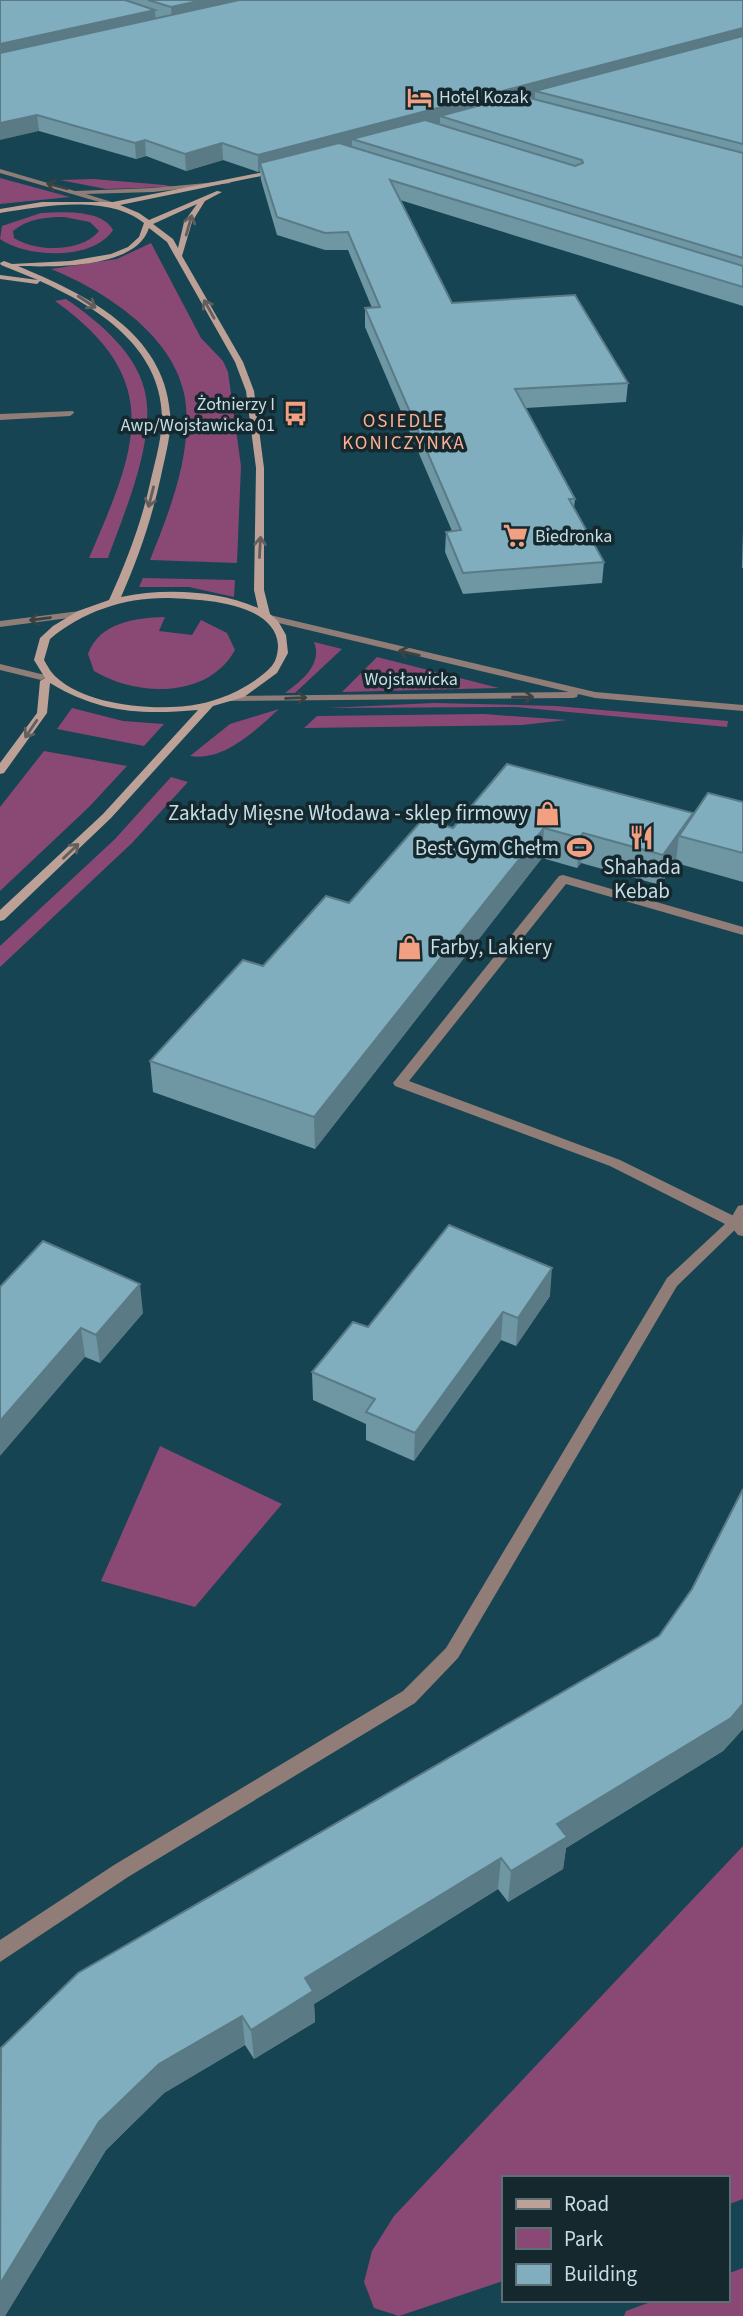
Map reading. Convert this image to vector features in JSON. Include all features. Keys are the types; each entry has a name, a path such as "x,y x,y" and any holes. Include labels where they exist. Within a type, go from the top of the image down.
{"main road":[{"path":"0,211 42,204 113,204 246,180 286,169"},
{"path":"147,224 246,180"},
{"path":"179,256 188,222 205,198"},
{"path":"43,679 85,701 124,710 169,712 208,706 251,689 281,660 284,639 268,616 258,575 260,468 250,391 239,362 179,256 161,232 137,214 113,204"},
{"path":"2,262 58,264 104,257 140,241 147,232 147,224"},
{"path":"2,262 58,285 92,304 125,330 152,364 163,392 166,413 160,464 141,537 113,603"},
{"path":"0,277 58,285"},
{"path":"0,771 42,713 43,679 35,661 37,646 53,630 80,614 113,603 152,595 187,595 220,601 268,616"},
{"path":"0,916 107,816 208,706"}],"street":[{"path":"0,171 113,204"},
{"path":"77,192 153,191 228,183"},
{"path":"0,417 70,413"},
{"path":"0,624 80,614"},
{"name":"Wojsławicka","path":"268,616 373,645 595,695"},
{"path":"0,667 43,679"},
{"name":"Wojsławicka","path":"228,699 595,695 743,708"},
{"path":"0,1952 121,1871 409,1697 452,1653 672,1282 740,1222 615,1163 400,1083 563,879 743,931"}],"green space":[{"path":"0,178 70,197 0,204"},
{"path":"93,179 172,187 106,189 60,180"},
{"path":"70,212 100,218 113,230 104,240 91,247 76,251 42,253 26,250 0,239 2,226 41,213","holes":["64,217 90,222 99,231 91,238 70,247 46,248 14,238 13,231 37,220"]},
{"path":"151,243 201,338 223,361 228,372 241,466 237,563 150,560 172,500 183,457 187,414 177,371 165,351 132,316 92,289 51,269 117,259"},
{"path":"66,299 116,340 135,367 146,397 146,436 142,457 108,558 89,558 119,483 128,450 132,419 127,389 114,360 91,331 55,301"},
{"path":"143,578 235,580 234,597 189,587 139,587"},
{"path":"165,617 159,631 192,635 201,620 227,633 235,650 223,666 208,678 170,689 130,686 94,671 88,654 94,643 110,628 131,621"},
{"path":"314,642 342,649 295,693 285,693 304,678 313,665 316,658"},
{"path":"377,657 499,688 342,692"},
{"path":"434,703 556,706 728,721 727,727 516,707 327,708"},
{"path":"72,708 123,721 164,724 144,746 57,729"},
{"path":"279,709 239,743 215,754 190,756 230,724"},
{"path":"484,714 567,720 522,725 304,728 317,716"},
{"path":"44,751 127,766 90,806 0,891 0,807"},
{"path":"171,777 188,782 132,843 0,967 0,946 115,839"},
{"path":"160,1446 282,1504 195,1607 101,1581"},
{"path":"743,1846 743,2199 729,2204 729,2176 502,2176 502,2281 399,2316 374,2308 364,2282 372,2251 394,2216"},
{"path":"743,2268 743,2316 624,2316 626,2311 651,2302 729,2302 729,2273"}],"building":[{"path":"0,0 125,0 155,10 0,44"},
{"path":"148,0 203,0 171,7"},
{"path":"239,0 743,0 743,28 258,155 222,143 185,154 145,140 135,143 37,115 0,123 0,53"},
{"path":"743,36 743,144 535,91"},
{"path":"518,95 743,153 743,258 352,139 425,120 575,166 583,163 582,160 440,116"},
{"path":"339,143 743,266 743,287 390,180 452,303 575,295 628,383 515,389 575,499 569,499 604,562 463,573 446,532 461,530 365,308 380,307 348,232 325,233 277,217 260,163"},
{"path":"507,764 693,813 663,855 583,833 580,838 544,828 314,1117 150,1061 243,960 263,966 326,896 349,903 423,819 453,828"},
{"path":"708,793 743,802 743,853 679,836"},
{"path":"449,1225 552,1268 518,1318 503,1312 415,1433 366,1412 375,1399 312,1372 353,1322 368,1327"},
{"path":"43,1241 140,1284 96,1335 81,1328 0,1421 0,1287"},
{"path":"743,1489 743,1704 731,1718 557,1824 567,1837 511,1871 501,1858 305,1978 313,1991 251,2030 242,2016 159,2064 99,2122 0,2284 1,2048 78,1973 659,1636 692,1589"}],"place":[{"name":"Hotel Kozak","path":"419,97"},
{"name":"Żołnierzy I Awp/Wojsławicka 01","path":"295,414"},
{"name":"Biedronka","path":"515,536"},
{"name":"Zakłady Mięsne Włodawa - sklep firmowy","path":"548,813"},
{"name":"Shahada Kebab","path":"642,838"},
{"name":"Best Gym Chełm","path":"579,848"},
{"name":"Farby, Lakiery","path":"410,947"}],"district":[{"name":"OSIEDLE KONICZYNKA","path":"404,431"}]}
